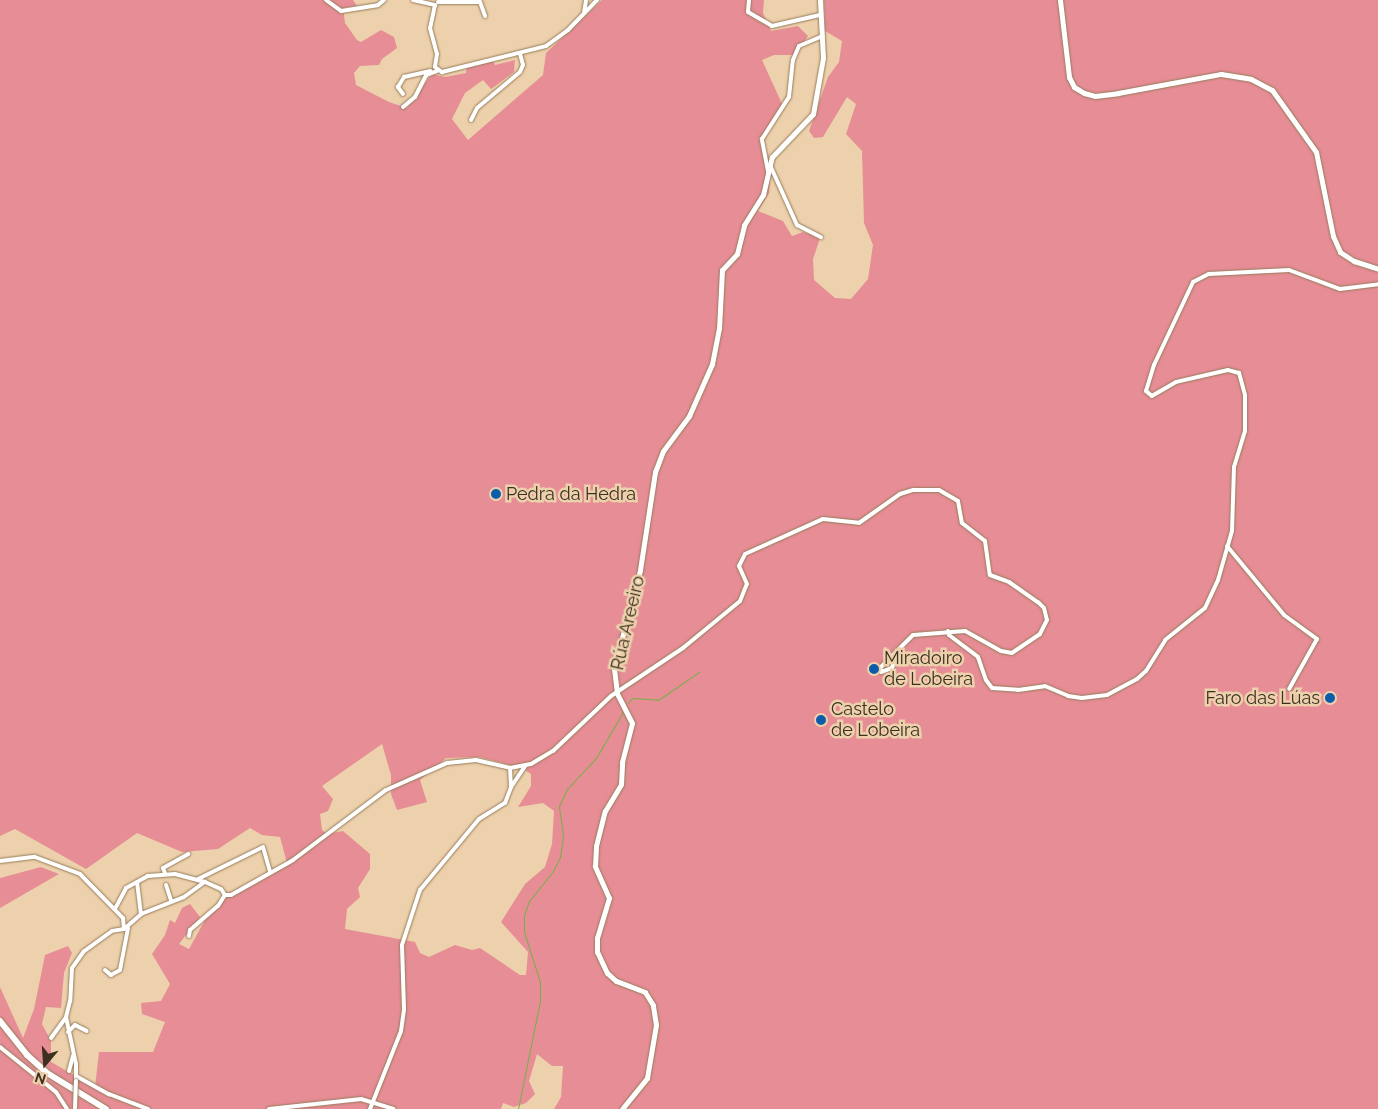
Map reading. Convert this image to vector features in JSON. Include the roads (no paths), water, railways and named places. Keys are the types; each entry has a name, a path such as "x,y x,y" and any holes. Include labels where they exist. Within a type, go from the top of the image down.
{"highway":[{"path":"0,1021 27,1055 47,1074 71,1091 106,1109"}],"street":[{"path":"326,0 340,11 378,5 384,0"},
{"path":"413,0 480,2 485,16"},
{"path":"584,12 586,0"},
{"path":"403,94 398,87 404,77 430,71 450,72 481,62 520,54 546,46 597,0"},
{"path":"749,0 748,12 772,26 820,15"},
{"name":"Rúa Areeiro","path":"622,1109 647,1078 656,1025 653,1005 645,992 616,981 607,973 597,952 597,938 609,898 595,866 596,846 605,811 621,784 622,762 632,723 617,693 614,668 640,570 656,472 663,451 689,416 712,364 719,329 722,270 737,254 744,225 766,188 770,163 776,150 796,135 813,114 823,58 820,37 820,0"},
{"path":"1060,0 1069,76 1074,87 1084,93 1095,96 1118,93 1222,74 1251,79 1272,90 1316,152 1333,236 1340,252 1354,261 1378,268"},
{"path":"437,2 430,28 437,54 437,71"},
{"name":"Rúa Areeiro","path":"768,171 762,140 789,97 793,60 799,46 820,37"},
{"path":"471,120 477,108 520,72 523,65 520,54"},
{"path":"403,107 415,96 430,71"},
{"path":"770,163 797,225 821,237"},
{"path":"948,631 949,635 978,657 986,680 992,688 1018,690 1045,686 1068,696 1082,698 1108,694 1124,688 1146,671 1165,640 1205,608 1218,580 1232,531 1234,467 1245,431 1245,395 1239,373 1228,370 1176,382 1152,396 1146,391 1154,365 1193,282 1209,274 1289,270 1340,289 1378,284"},
{"path":"225,895 231,895 296,858 386,790 446,763 476,760 510,768 525,766 553,751 617,693 684,648 740,601 747,584 739,566 745,554 823,519 859,523 886,502 913,490 939,490 956,498 960,506 962,523 985,541 990,575 1009,582 1038,602 1046,615 1045,626 1040,634 1012,653 1001,651 965,631 913,635 880,668 881,672 892,668 898,651"},
{"path":"1227,546 1284,615 1318,639 1289,689"},
{"path":"370,1109 403,1022 402,945 420,890 479,819 505,803 525,766"},
{"path":"510,768 512,787"},
{"path":"198,879 263,847 270,872"},
{"path":"165,873 163,868 188,854"},
{"path":"0,861 35,857 80,874 116,907 124,918 126,928 120,970 111,975 105,970"},
{"path":"116,907 126,888 137,881 165,873 198,879 221,889 225,895"},
{"path":"137,881 136,891 141,914"},
{"path":"75,1109 76,1079 66,1017 70,1000 69,982 76,960 112,931 126,928 141,914 171,900 184,897 205,882"},
{"path":"166,885 171,900"},
{"path":"189,936 190,930 218,906 225,895"},
{"path":"51,1038 66,1017"},
{"path":"68,1032 75,1025 87,1031"},
{"path":"0,1047 56,1092 67,1109"},
{"path":"69,1071 73,1055"},
{"path":"76,1079 108,1094 148,1109"},
{"path":"269,1109 351,1099 372,1102 394,1109"}],"waterway":[{"path":"628,703 632,698 658,700 699,672"},
{"path":"518,1109 540,1001 540,982 524,932 524,915 529,901 553,871 560,857 563,835 559,806 567,789 596,758 623,712"}],"place":[{"name":"Pedra da Hedra","path":"496,494"},
{"name":"Miradoiro de Lobeira","path":"874,669"},
{"name":"Faro das Lúas","path":"1330,698"},
{"name":"Castelo de Lobeira","path":"821,720"}]}
